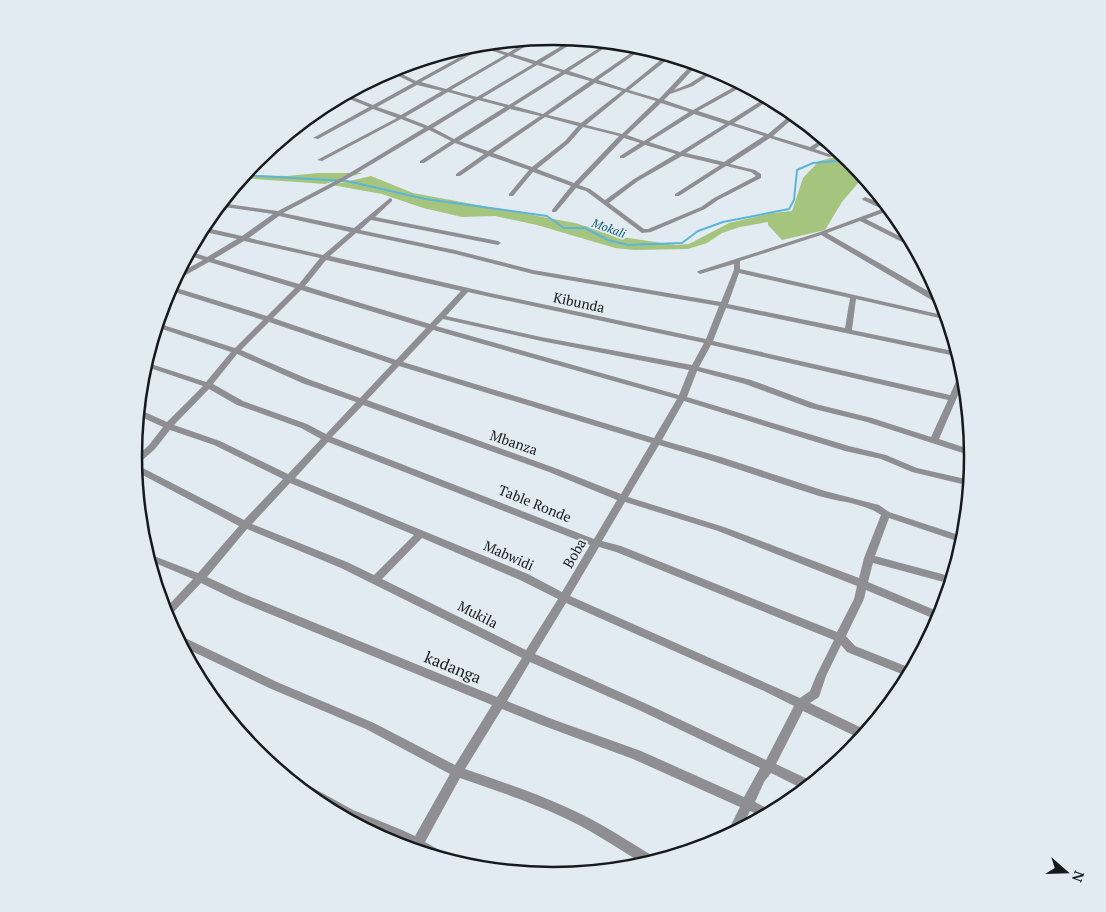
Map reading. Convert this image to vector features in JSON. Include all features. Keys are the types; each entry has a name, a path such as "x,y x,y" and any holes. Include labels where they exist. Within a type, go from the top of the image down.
{"street":[{"path":"184,273 244,238 278,214 429,128 566,45"},
{"path":"320,160 400,118 522,46"},
{"path":"422,162 602,48"},
{"path":"494,50 831,156"},
{"path":"458,175 634,53"},
{"path":"316,138 467,54"},
{"path":"511,195 532,170 567,142 581,126 663,60"},
{"path":"670,93 672,88 690,69"},
{"path":"350,98 429,128 454,141 575,184 606,202 642,231 649,231 703,208 716,199 757,178 759,174 681,154 624,136 417,83 400,75"},
{"path":"554,211 575,184 660,101 670,93 691,85 706,75"},
{"path":"622,157 693,112 736,88"},
{"path":"606,202 636,180 762,102"},
{"path":"677,195 769,136 789,119"},
{"path":"812,149 819,143"},
{"path":"865,199 878,204"},
{"path":"142,457 266,318 300,286 325,257 356,232 390,200"},
{"path":"227,206 278,214 455,252 533,272 724,306 951,354"},
{"path":"700,272 737,266 883,211"},
{"path":"370,218 498,243"},
{"path":"861,219 902,240"},
{"name":"Kibunda","path":"209,231 952,398"},
{"path":"822,233 932,297"},
{"path":"194,255 432,327 682,398 848,449 883,457 915,470 963,481"},
{"path":"737,266 853,298 939,316"},
{"name":"Boba","path":"417,844 457,772 564,598 682,398 694,368 709,342 724,306 737,266"},
{"path":"177,290 266,318 398,364 718,459 823,494 876,507 886,514 956,537"},
{"path":"172,609 245,524 466,290"},
{"path":"848,331 853,298"},
{"path":"442,317 560,343 694,368 748,382 813,406 869,420 964,450"},
{"name":"Mbanza","path":"163,327 236,351 267,366 360,402 552,470 622,498 721,529 863,584"},
{"name":"Table Ronde","path":"152,367 208,385 240,403 304,426 328,438 595,543 618,549 841,638 851,649 904,670"},
{"path":"934,441 958,386"},
{"name":"Mabwidi","path":"145,415 168,426 217,443 290,478 524,577 564,598 801,704 858,732"},
{"name":"Mukila","path":"143,470 245,524 344,565 374,582 459,620 528,656 645,708 803,782"},
{"path":"739,823 760,778 769,766 801,704 815,694 821,676 859,599 869,558 886,514"},
{"path":"374,582 421,532"},
{"path":"869,558 945,579"},
{"name":"kadanga","path":"155,559 240,597 500,704 637,756 761,810"},
{"path":"863,584 933,614"},
{"path":"187,644 273,685 370,726 457,772 522,794 563,811 605,833 643,857"}],"green space":[{"path":"835,157 859,182 842,202 825,230 782,240 768,225 768,222 740,227 722,233 707,243 688,249 634,250 615,248 537,225 495,216 462,217 423,208 382,194 332,185 371,176 413,193 575,223 621,237 676,245 689,244 729,223 772,213 792,211 803,178 819,161"},
{"path":"318,173 363,173 325,184 250,179 253,175 287,176"}],"waterway":[{"name":"Mokali","path":"253,176 347,181 425,199 547,216 564,228 585,228 608,240 628,245 682,243 698,231 723,222 789,209 794,200 797,170 813,163 838,160"}]}
